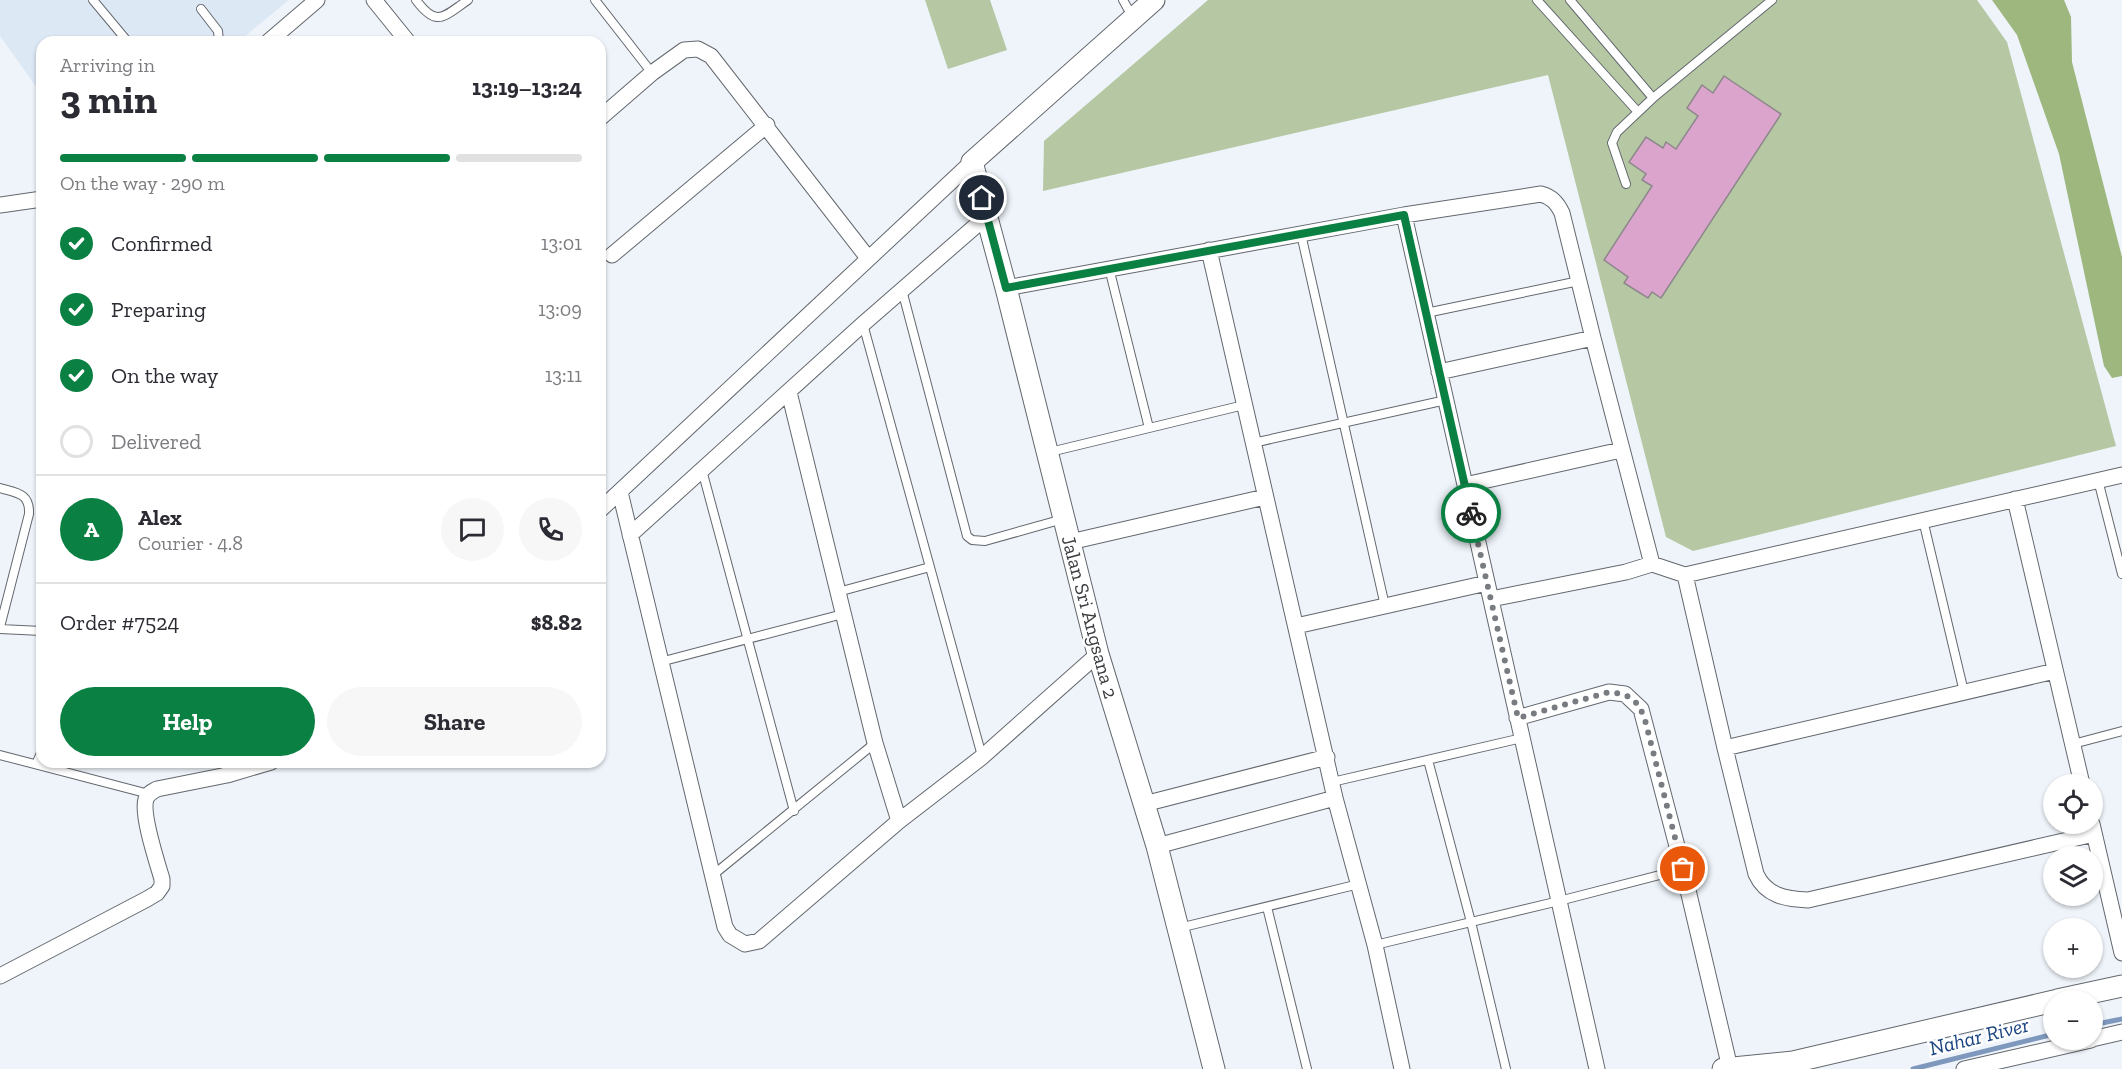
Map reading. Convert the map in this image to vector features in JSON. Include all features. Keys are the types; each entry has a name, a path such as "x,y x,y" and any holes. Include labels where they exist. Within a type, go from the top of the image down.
{"street":[{"path":"275,36 316,0"},
{"path":"606,505 972,162 1128,9 1154,0"},
{"path":"380,4 404,36"},
{"path":"606,113 652,73 684,50 698,49 705,52 711,56 767,125 868,258"},
{"path":"612,255 767,125"},
{"name":"Jalan Sri Angsana 2","path":"972,162 1098,654 1157,846 1214,1069"},
{"path":"1006,288 1404,215 1541,194 1550,197 1558,204 1562,213 1652,564"},
{"path":"0,205 36,200"},
{"path":"1404,215 1597,1069"},
{"path":"630,535 863,324 987,216"},
{"path":"1209,250 1335,798 1375,945 1402,1069"},
{"path":"1440,372 1593,338"},
{"path":"789,392 874,743 899,821"},
{"path":"1465,485 1621,450"},
{"path":"1491,599 1626,572 1652,564 1685,575 2122,475"},
{"path":"620,492 725,927 730,935 745,944 759,941 899,821 982,757 1098,654"},
{"path":"1070,542 1265,497"},
{"path":"2015,499 2080,774"},
{"path":"1685,575 1756,874 1761,884 1774,894 1786,898 1808,900 2073,834"},
{"path":"1296,626 1487,583"},
{"path":"1725,748 2055,671"},
{"path":"1518,718 1609,692 1625,694 1641,709 1683,869 1726,1068 1793,1062 2043,1004"},
{"path":"1144,804 1327,757"},
{"path":"0,976 157,893 162,886 162,879 145,812 148,794 157,789 252,768"},
{"path":"1157,846 1335,798"},
{"path":"2094,834 2122,952"},
{"path":"2103,990 2122,986"},
{"path":"2103,1036 2122,1032"},
{"path":"1964,1069 2045,1050"}],"lane":[{"path":"93,0 123,36"},
{"path":"416,0 425,12 437,18 445,16 468,0"},
{"path":"595,0 652,73"},
{"path":"1537,0 1638,112"},
{"path":"1570,0 1653,98"},
{"path":"1626,184 1612,143 1617,132 1653,98 1772,0"},
{"path":"201,9 218,31 218,36"},
{"path":"1301,234 1385,606"},
{"path":"1109,268 1149,428"},
{"path":"1426,313 1579,281"},
{"path":"902,290 967,536 972,540 986,541 1064,519"},
{"path":"863,324 982,757"},
{"path":"1252,443 1446,400"},
{"path":"1047,453 1244,405"},
{"path":"702,470 794,811"},
{"path":"2098,480 2122,574"},
{"path":"0,488 22,494 30,506 0,628 36,631"},
{"path":"1923,520 1964,692"},
{"path":"838,592 930,567"},
{"path":"660,662 843,614"},
{"path":"2073,744 2122,730"},
{"path":"1332,782 1522,738"},
{"path":"712,876 874,743"},
{"path":"0,755 36,764"},
{"path":"1428,760 1471,922 1506,1069"},
{"path":"51,768 148,794"},
{"path":"234,768 243,771"},
{"path":"1375,945 1683,869"},
{"path":"1178,928 1359,884"},
{"path":"1267,907 1307,1069"}],"shaded area":[{"path":"0,0 289,0 245,36 36,36 36,87 0,36"}],"green space":[{"path":"925,0 990,0 1007,50 948,69"},
{"path":"1208,0 1977,0 2007,42 2116,446 1693,551 1666,537 1548,75 1043,191 1044,141"},
{"path":"1992,0 2064,0 2071,17 2072,62 2122,257 2122,376 2112,378 2104,366 2059,154 2017,35"}],"building":[{"path":"1724,76 1781,114 1661,298 1652,292 1648,298 1624,283 1628,277 1604,260 1652,186 1642,180 1646,174 1629,162 1646,137 1663,148 1666,142 1676,149 1698,116 1687,108 1702,85 1713,93"}],"waterway":[{"name":"Nahar River","path":"2103,1023 2122,1019"},
{"name":"Nahar River","path":"1913,1069 2043,1037"}],"way so far":[{"path":"1471,513 1518,718 1609,692 1625,694 1634,700 1645,720 1683,869"}],"route":[{"path":"982,198 1006,288 1404,215 1471,513"}]}
